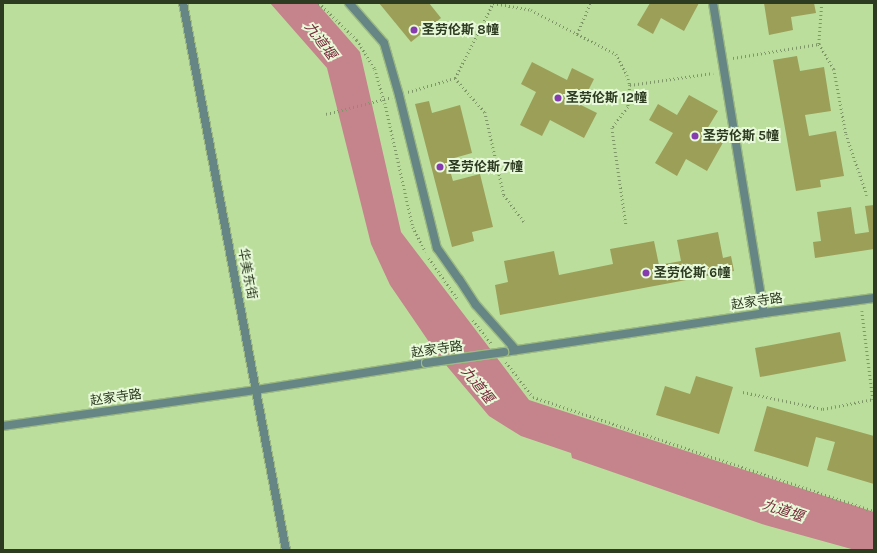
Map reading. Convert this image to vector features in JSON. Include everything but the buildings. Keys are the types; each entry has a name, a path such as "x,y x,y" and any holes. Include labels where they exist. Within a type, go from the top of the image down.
{"street":[{"name":"华美东街","path":"183,3 286,550"},
{"path":"349,3 384,43 396,96 437,248 460,279 476,305 516,350"},
{"path":"712,3 764,312"},
{"name":"赵家寺路","path":"3,426 256,390 426,363 504,356 516,350 764,312 874,298"}],"path":[{"path":"319,3 357,40 375,69 385,103 412,227 433,266 458,300"},
{"path":"326,114 396,96 455,78 493,3 531,10 616,54 627,75 630,86 628,107 612,128 626,224"},
{"path":"577,34 590,3"},
{"path":"822,3 819,44 834,69 846,134 867,195"},
{"path":"722,60 819,44"},
{"path":"630,86 724,71"},
{"path":"455,78 485,112 504,195 525,223"},
{"path":"743,392 823,409 874,399 861,300"},
{"path":"471,318 495,348"},
{"path":"504,356 533,397 874,511"}],"water":[{"name":"九道堰","path":"270,3 317,3 360,52 401,232 529,400 874,512 874,550 855,550 765,525 572,458 571,453 521,436 489,416 440,358 390,285 371,244 327,68"}],"place":[{"name":"圣劳伦斯 8幢","path":"414,30"},
{"name":"圣劳伦斯 12幢","path":"558,98"},
{"name":"圣劳伦斯 5幢","path":"695,136"},
{"name":"圣劳伦斯 7幢","path":"440,167"},
{"name":"圣劳伦斯 6幢","path":"646,273"}]}
